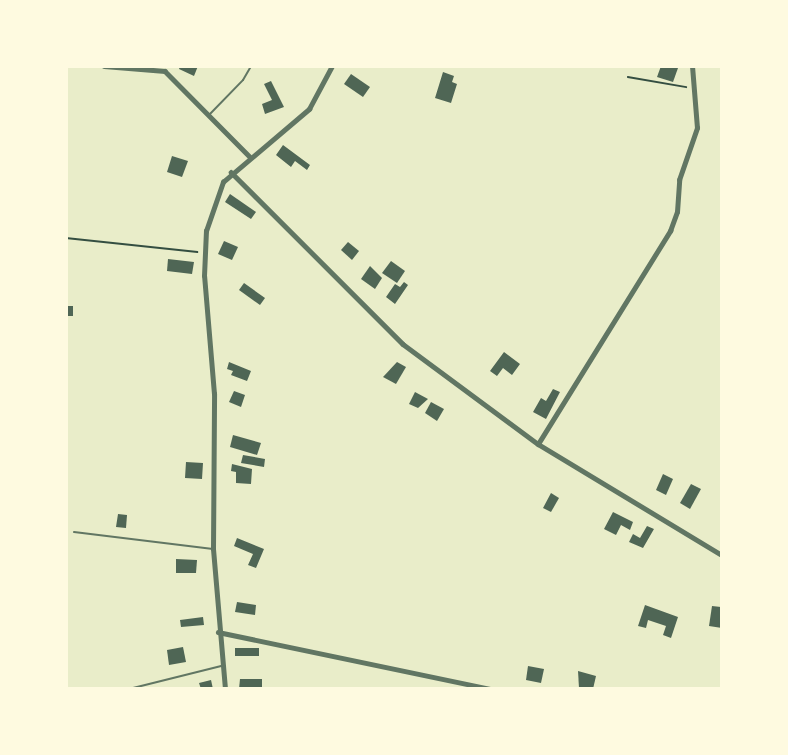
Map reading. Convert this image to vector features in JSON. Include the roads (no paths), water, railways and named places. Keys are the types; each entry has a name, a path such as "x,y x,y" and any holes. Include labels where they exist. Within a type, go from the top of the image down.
{"street":[{"path":"104,66 165,71 249,156"},
{"path":"225,689 218,632 213,549 214,394 204,252 212,203 231,172 309,108 332,66"},
{"path":"538,444 670,231 677,212 679,180 697,128 692,66"},
{"path":"231,172 403,344 538,444 722,555"},
{"path":"218,632 492,689"}],"lane":[{"path":"159,66 165,71"},
{"path":"209,115 243,80 251,66"},
{"path":"74,532 213,549"},
{"path":"129,689 221,666"}]}
